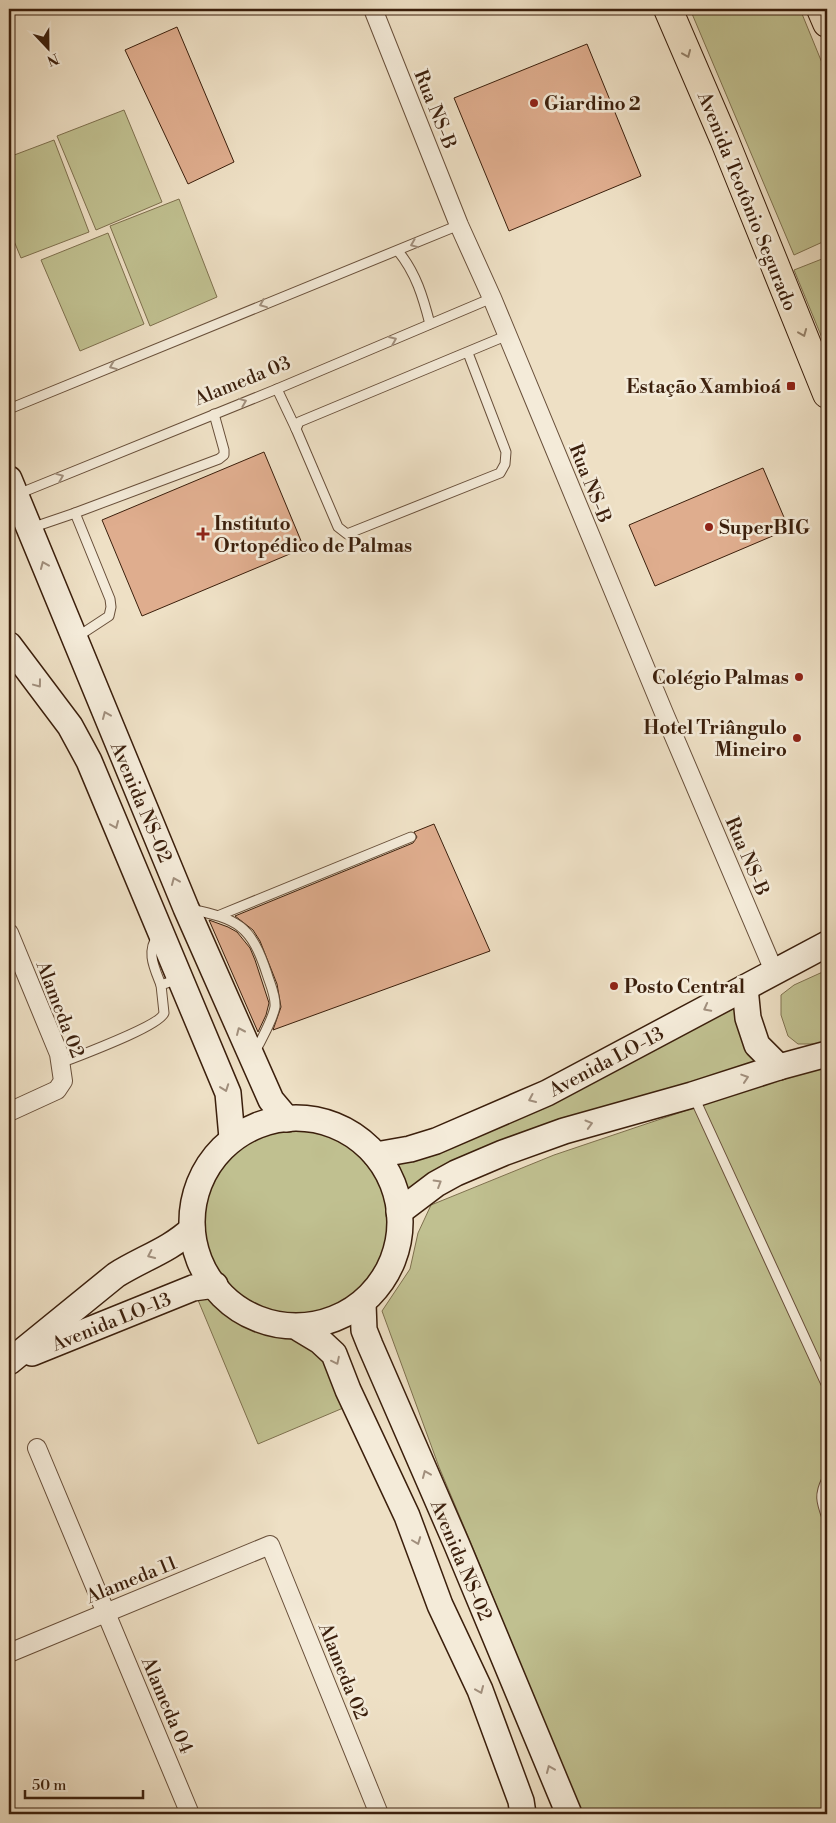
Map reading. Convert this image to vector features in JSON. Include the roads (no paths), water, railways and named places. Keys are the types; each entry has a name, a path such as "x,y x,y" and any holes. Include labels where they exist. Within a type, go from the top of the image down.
{"main road":[{"name":"Avenida Teotônio Segurado","path":"668,9 827,394"},
{"path":"821,9 827,23"}],"street":[{"name":"Rua NS-B","path":"373,9 460,225 508,335 668,722 774,971"},
{"name":"Avenida NS-02","path":"11,492 29,529 186,908 252,1058 271,1100 287,1119"},
{"name":"Avenida NS-02","path":"9,645 70,726 89,761 160,932 170,982 228,1093 232,1138"},
{"name":"Alameda 02","path":"9,933 62,1063 63,1081 57,1090 9,1112"},
{"name":"Avenida LO-13","path":"376,1155 410,1149 436,1141 547,1093 827,944"},
{"path":"745,988 748,1018 757,1045 779,1067"},
{"path":"399,1212 436,1184 456,1173 503,1153 564,1131 827,1054"},
{"path":"287,1119 319,1119 337,1125 351,1134 376,1155 386,1170 399,1212 400,1233 391,1264 381,1282 363,1304 321,1325 300,1329 267,1319 238,1307 215,1285 199,1258 192,1229 195,1196 200,1182 216,1154 232,1138 256,1126 287,1119"},
{"name":"Avenida LO-13","path":"9,1362 116,1275 135,1263 179,1241 192,1229"},
{"name":"Avenida LO-13","path":"9,1362 193,1288 215,1285"},
{"name":"Avenida NS-02","path":"363,1304 364,1330 370,1345 461,1554 569,1814"},
{"name":"Avenida NS-02","path":"300,1329 320,1341 334,1354 407,1516 440,1605 480,1690 521,1801 523,1814"},
{"name":"Alameda 04","path":"38,1448 190,1814"},
{"name":"Alameda 02","path":"270,1544 378,1814"},
{"name":"Alameda 11","path":"9,1653 270,1544"}],"lane":[{"path":"9,409 460,225"},
{"path":"398,251 409,264 424,297 430,324"},
{"name":"Alameda 03","path":"11,492 277,389 492,298"},
{"path":"296,430 299,422 508,335"},
{"path":"277,389 338,527 347,534 500,473 505,464 506,452 468,353"},
{"path":"29,529 76,514 219,459 224,455 224,450 214,414"},
{"path":"74,638 109,616 111,607 110,598 76,514"},
{"path":"220,915 411,837"},
{"path":"186,908 220,915 232,920 251,938 262,960 275,1000 275,1010 252,1058"},
{"path":"62,1063 160,1020 164,1014 170,982"},
{"path":"692,1095 827,1386"},
{"path":"827,1479 821,1490 821,1501 827,1518"}],"place":[{"name":"Giardino 2","path":"534,103"},
{"name":"Estação Xambioá","path":"791,386"},
{"name":"SuperBIG","path":"709,527"},
{"name":"Instituto Ortopédico de Palmas","path":"203,534"},
{"name":"Colégio Palmas","path":"799,677"},
{"name":"Hotel Triângulo Mineiro","path":"797,738"},
{"name":"Posto Central","path":"614,986"}]}
